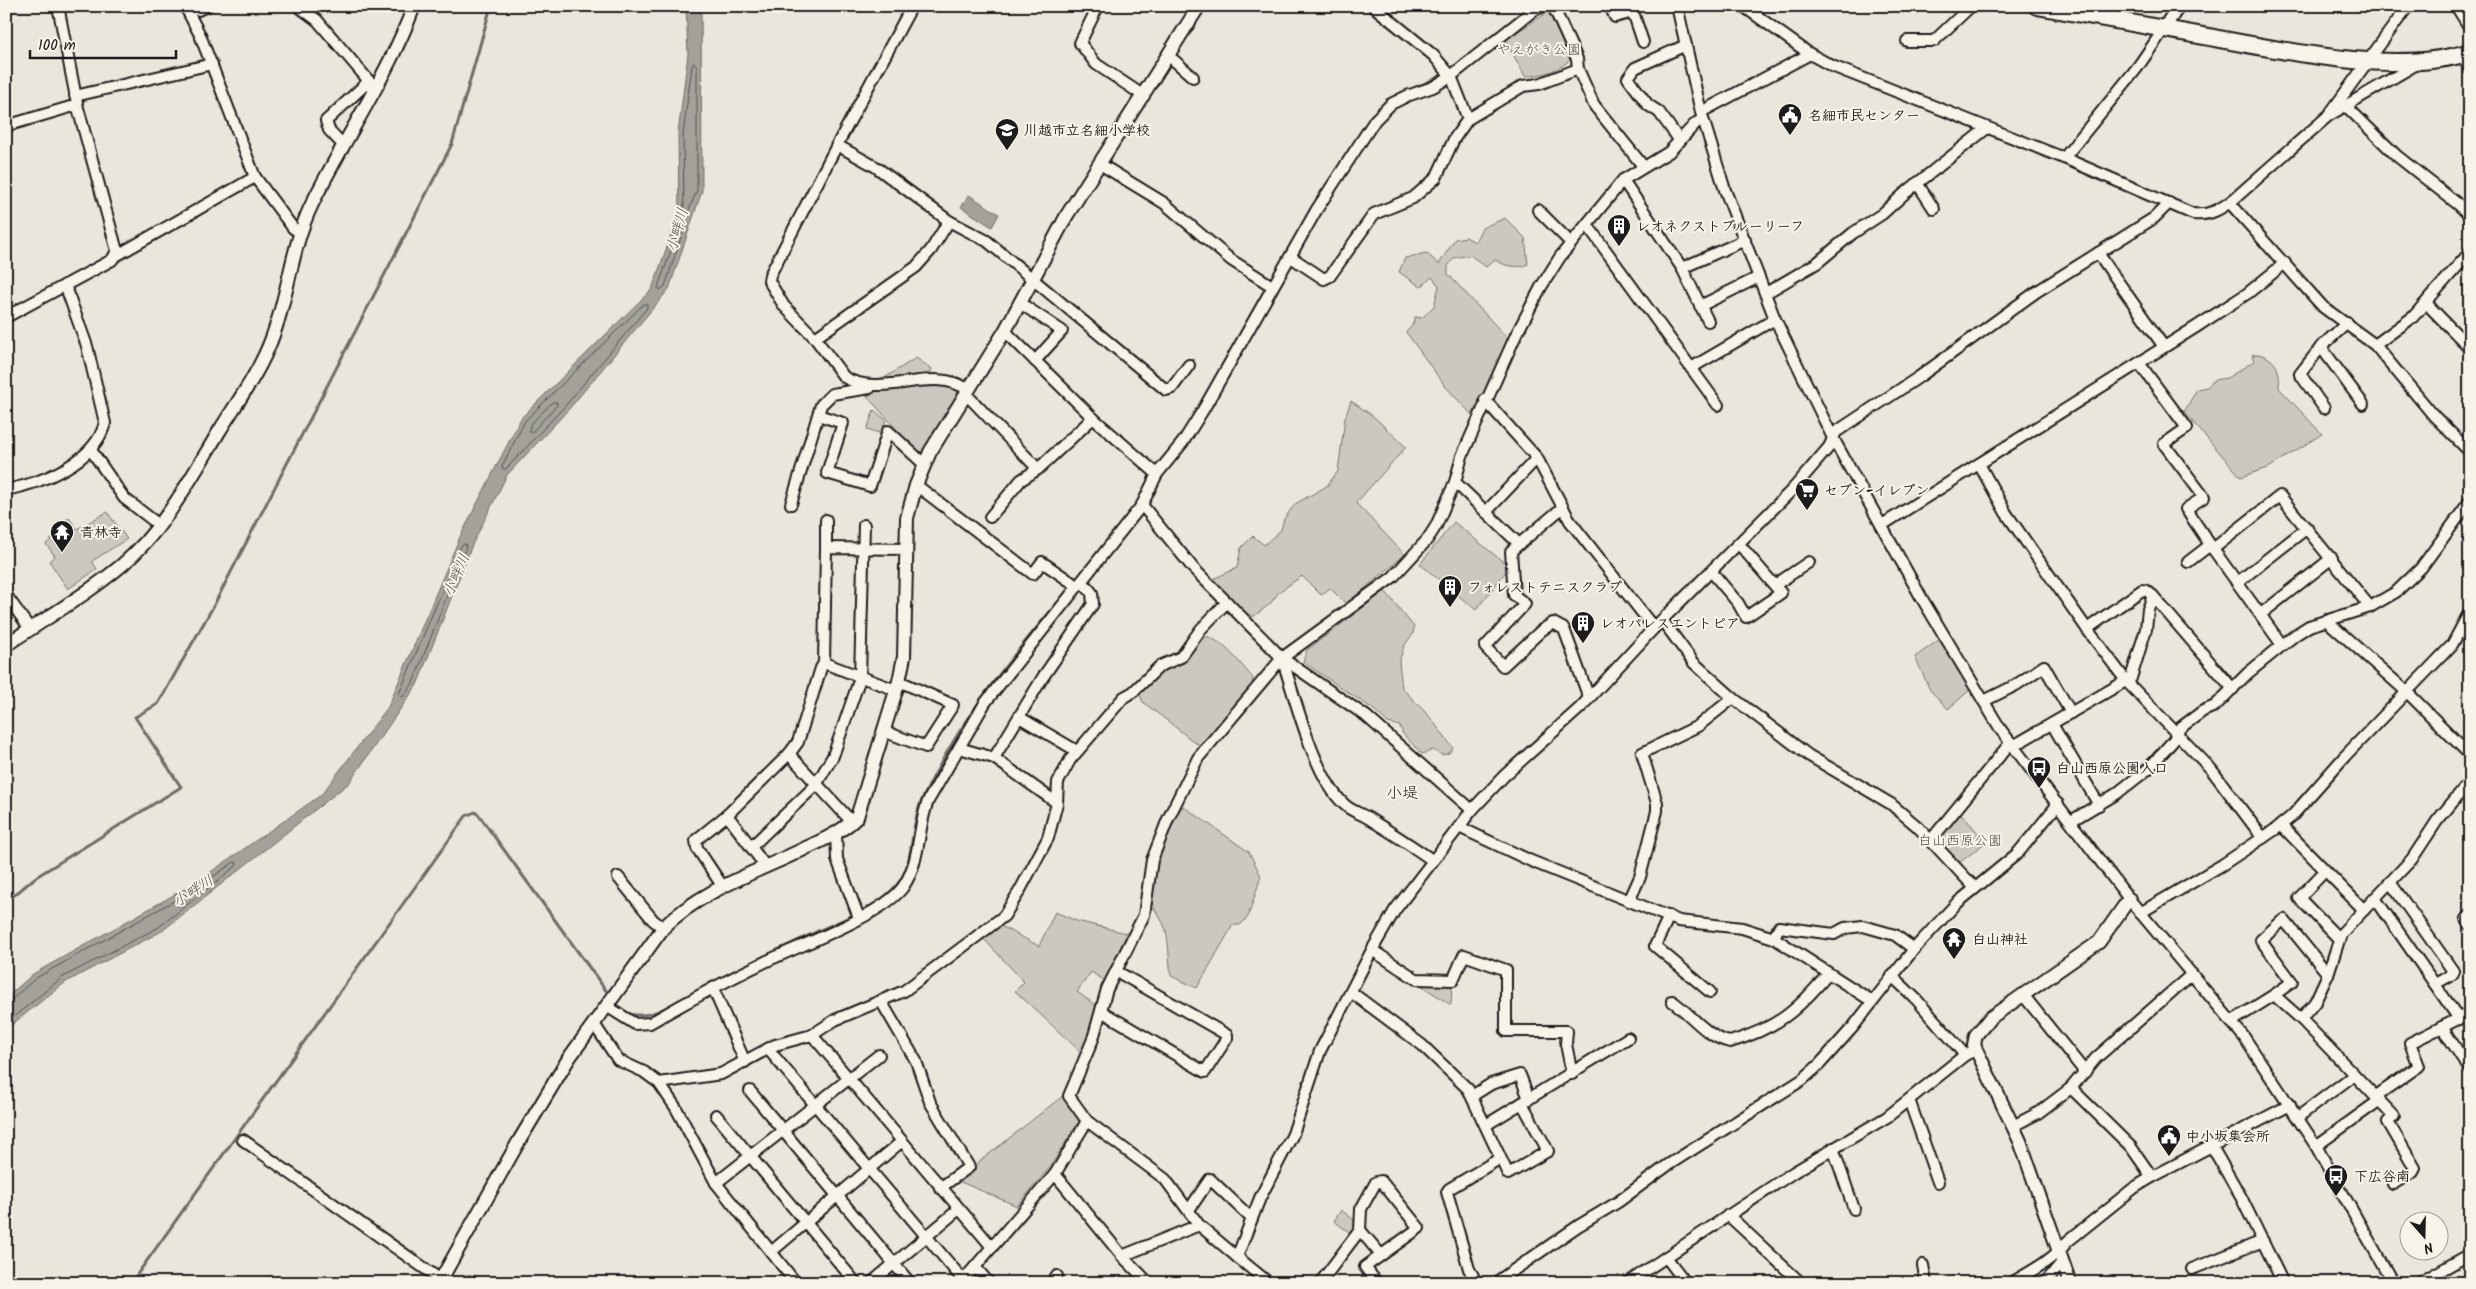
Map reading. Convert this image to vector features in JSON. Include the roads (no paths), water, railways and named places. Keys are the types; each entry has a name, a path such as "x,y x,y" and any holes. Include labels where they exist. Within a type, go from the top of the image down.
{"main road":[{"path":"2037,6 2293,52 2370,61 2422,61 2466,53"}],"street":[{"path":"58,6 76,100 118,251 114,257"},
{"path":"185,6 198,10 207,6"},
{"path":"185,6 212,64 254,176 293,228 300,233"},
{"path":"878,386 850,381 844,377 815,338 784,306 769,278 837,145 912,6"},
{"path":"1098,6 1080,43 1096,64 1144,96"},
{"path":"244,1140 440,1282 524,1132 569,1058 663,928 679,914 723,887 836,833 852,822 860,807 884,731 904,657 907,518 924,464 1005,331 1067,216 1169,56 1198,6"},
{"path":"1373,6 1433,55 1451,76 1468,119"},
{"path":"608,1006 635,1024 650,1023 713,988 858,915 878,909 897,894 908,880 915,862 925,808 985,703 1142,504 1157,474 1183,442 1331,186 1375,120 1391,104 1433,87 1451,76 1534,10 1544,6"},
{"path":"1553,6 1577,59 1578,69 1594,105 1643,166"},
{"path":"1610,6 1615,17 1633,12 1643,42"},
{"path":"1677,6 1702,116 1725,190 1775,318 1833,438 1921,597 2012,744 2129,900 2231,1022 2298,1117 2393,1283"},
{"path":"1743,6 1810,54 1841,70 2064,158 2193,214 2202,216 2221,209 2230,203 2328,116 2370,61 2408,6"},
{"path":"1907,41 1934,41 1971,6"},
{"path":"2064,158 2137,68 2178,6"},
{"path":"2456,6 2470,28"},
{"path":"303,7 317,20 372,84"},
{"path":"6,645 121,566 143,545 159,525 203,458 263,358 281,311 300,233 312,205 344,146 372,84 399,44 411,7"},
{"path":"1680,141 1659,112 1648,105 1628,78 1635,68 1686,45"},
{"path":"2466,53 2470,70"},
{"path":"1269,1283 1199,1225 1165,1179 1087,1121 1070,1096 1093,1038 1100,1011 1116,971 1144,916 1152,860 1187,776 1210,742 1282,658 1393,577 1427,540 1436,526 1455,482 1462,456 1486,400 1541,287 1571,243 1588,226 1623,180 1643,166 1669,152 1702,116 1810,54"},
{"path":"1169,56 1193,77"},
{"path":"2328,116 2422,61"},
{"path":"6,126 76,100 212,64"},
{"path":"1291,257 1324,279 1330,276 1374,214 1413,198 1436,178 1454,139 1468,119 1523,86 1539,84 1578,69"},
{"path":"344,146 329,130 326,121 372,84"},
{"path":"2346,106 2397,156 2453,199 2470,216"},
{"path":"1766,293 1817,263 1853,233 1882,214 1917,183 1987,128"},
{"path":"837,145 876,167 949,221 987,241 1032,281 1166,390 1172,388 1190,365"},
{"path":"1100,164 1164,203 1232,260 1272,286"},
{"path":"6,317 254,176"},
{"path":"1623,180 1682,268 1708,321"},
{"path":"1917,183 1934,209"},
{"path":"1237,1257 1252,1219 1293,1134 1320,1050 1372,950 1395,910 1472,810 1504,776 1589,698 1654,628 1792,490 1829,447 1836,432 1926,372 2036,292 2154,218 2169,203"},
{"path":"2230,203 2323,307 2347,322 2375,345 2434,416 2470,452"},
{"path":"1538,210 1571,243"},
{"path":"815,338 916,267 931,250 949,221"},
{"path":"1588,226 1718,405"},
{"path":"1682,268 1745,240"},
{"path":"2098,252 2164,346"},
{"path":"2375,345 2413,317 2469,254"},
{"path":"1882,525 2139,363 2248,292 2285,263"},
{"path":"1700,306 1759,277"},
{"path":"6,490 47,478 91,450 100,437 105,423 88,346 65,285"},
{"path":"1020,303 1062,331 1036,361"},
{"path":"2426,303 2470,348"},
{"path":"1691,368 1775,318"},
{"path":"2324,408 2300,374 2321,347 2347,322"},
{"path":"1005,331 1093,418 1157,474"},
{"path":"2321,347 2363,404"},
{"path":"2139,363 2187,428 2164,444 2204,497 2186,510 2282,645"},
{"path":"791,504 821,405 832,394 878,386 913,381 945,381 961,384 1038,468"},
{"path":"1486,400 1537,458 1562,508 1654,628"},
{"path":"818,415 843,423 827,473 870,486 888,430 924,464"},
{"path":"990,517 1020,480 1038,468 1093,418"},
{"path":"91,450 124,498 159,525"},
{"path":"1486,512 1537,458"},
{"path":"1979,464 2006,513 2127,682 2227,788 2264,838"},
{"path":"1455,482 1518,543"},
{"path":"916,486 1033,574 1042,562 1092,593 1094,604 1058,653 994,758"},
{"path":"2188,562 2280,496 2370,607"},
{"path":"2071,821 2116,794 2148,768 2173,741 2177,733 2192,719 2215,706 2248,673 2282,645 2309,626 2370,607 2396,592 2421,568 2470,501"},
{"path":"1142,504 1193,568 1282,658 1366,716 1472,810"},
{"path":"1562,508 1518,543 1511,551 1514,595 1525,604 1485,648 1503,666 1542,630 1553,623 1564,629 1589,698"},
{"path":"723,887 695,844 698,837 727,815 789,754 798,742 824,663 826,520"},
{"path":"751,847 816,785 833,756 860,678 864,525"},
{"path":"2238,582 2307,528"},
{"path":"1711,571 1738,603 1746,617 1782,593 1738,544"},
{"path":"826,548 906,549"},
{"path":"2261,614 2332,558"},
{"path":"1775,585 1809,562"},
{"path":"2087,628 2142,590 2147,591 2232,689"},
{"path":"6,594 30,629"},
{"path":"1931,840 2012,744 2052,724 2131,678 2141,648 2152,596"},
{"path":"659,1083 722,1074 775,1045 812,1036 835,1020 904,991 1004,916 1048,838 1057,803 1058,782 1077,751 1124,697 1133,692 1160,666 1181,657 1201,629 1227,602"},
{"path":"2140,913 2264,838 2281,825 2452,645 2470,611"},
{"path":"1662,620 1694,663 1732,698 1808,755 1892,804 1931,840 1975,888"},
{"path":"2326,620 2407,692 2470,755"},
{"path":"1282,658 1312,748 1326,782 1336,797 1348,808 1372,821 1432,860"},
{"path":"824,663 860,678 897,685 953,705 926,747 884,731"},
{"path":"1984,701 2016,685 2044,666 2071,713"},
{"path":"1629,901 1640,877 1657,811 1657,803 1642,753 1698,726 1732,698"},
{"path":"1019,717 1077,751"},
{"path":"2052,724 2099,805"},
{"path":"959,748 994,758 1057,803"},
{"path":"789,754 852,822"},
{"path":"2301,1019 2315,1002 2328,974 2341,934 2414,856 2436,821 2470,781"},
{"path":"1495,1283 1578,1226 1618,1202 1668,1165 1802,1080 1835,1048 1914,948 1956,904 2018,853 2058,804"},
{"path":"727,815 766,867"},
{"path":"2281,825 2364,910"},
{"path":"1459,827 1490,843 1679,921 1742,928 1774,938 1872,1002"},
{"path":"836,833 838,859 858,915"},
{"path":"2325,871 2299,898 2339,939"},
{"path":"618,877 653,920 663,928"},
{"path":"2390,882 2453,971 2453,974 2435,984"},
{"path":"2375,898 2459,1019"},
{"path":"1627,1283 1728,1215 1833,1148 1887,1117 1971,1053 1974,1041 1990,1018 2099,942 2129,900"},
{"path":"2470,915 2466,919 2470,925"},
{"path":"1668,916 1655,946 1710,992"},
{"path":"2231,1022 2292,982 2261,940 2284,920 2328,974"},
{"path":"1774,938 1779,927 1834,934 1844,928 1863,926 1895,935 1914,948"},
{"path":"1372,950 1416,979 1453,980 1464,955 1506,970 1506,1031 1567,1031 1566,1044 1572,1074"},
{"path":"1100,1011 1205,1072 1228,1038 1220,1031 1116,971"},
{"path":"1672,1001 1685,1010 1700,1026 1730,1042 1775,1025 1806,1000 1828,974"},
{"path":"2013,1126 2038,1113 2071,1088 2096,1058 2192,974"},
{"path":"1892,976 1989,1072 2033,1173 2070,1283"},
{"path":"713,988 745,1062"},
{"path":"1351,992 1422,1045 1461,1081 1472,1096 1508,1174 1548,1151 1526,1101 1520,1075 1491,1084 1472,1096"},
{"path":"2274,995 2301,1019 2394,1116 2388,1122 2389,1126 2415,1168 2413,1172 2392,1184"},
{"path":"2024,996 2085,1072"},
{"path":"881,1001 916,1061 930,1102 970,1167 940,1188"},
{"path":"2316,1146 2419,1066 2410,1043 2470,1013"},
{"path":"594,1024 618,1060 644,1072 659,1083 676,1108 716,1183 796,1283"},
{"path":"2442,1026 2468,1064"},
{"path":"812,1036 992,1247"},
{"path":"1486,1126 1628,1038"},
{"path":"768,1049 962,1282 976,1268 1054,1174 1087,1121"},
{"path":"716,1183 879,1055"},
{"path":"2298,1117 2354,1076"},
{"path":"2071,1088 2131,1147 2152,1177"},
{"path":"750,1091 910,1283"},
{"path":"1909,1100 1938,1182"},
{"path":"2045,1283 2068,1241 2134,1188 2211,1145 2290,1106"},
{"path":"716,1115 856,1283"},
{"path":"771,1252 901,1142"},
{"path":"2211,1145 2241,1197 2283,1283"},
{"path":"1833,1148 1854,1209"},
{"path":"1477,1283 1469,1269 1448,1192 1449,1189 1500,1159"},
{"path":"1054,1174 1122,1256 1148,1283"},
{"path":"1189,1210 1210,1179 1252,1219"},
{"path":"1320,1283 1360,1230 1361,1209 1376,1182 1381,1181 1419,1228 1365,1267 1377,1283"},
{"path":"871,1283 959,1209"},
{"path":"1728,1215 1801,1283"},
{"path":"1122,1256 1199,1225"},
{"path":"1360,1230 1381,1255"},
{"path":"2192,1269 2263,1241"},
{"path":"2419,1283 2470,1254"},
{"path":"2011,1283 2061,1256"},
{"path":"1666,1257 1686,1283"},
{"path":"1923,1265 1926,1283"},
{"path":"976,1268 989,1283"}],"water":[{"name":"小畔川","path":"686,6 701,6 702,191 669,289 569,409 507,475 472,545 417,685 349,783 162,931 66,982 6,1029 6,998 33,974 195,883 321,795 388,707 459,539 521,418 652,289 679,213 678,134 688,54"},
{"path":"969,195 999,214 992,227 961,207"}],"waterway":[{"path":"6,902 36,877 181,787 135,717 158,704 214,605 452,144 491,6"},
{"path":"1489,39 1530,6"},
{"path":"1394,97 1445,74"},
{"path":"1373,115 1387,102"},
{"path":"1348,152 1370,120"},
{"path":"1313,206 1331,178"},
{"path":"1196,413 1257,305"},
{"path":"675,1003 744,966 868,908 896,886 907,867 915,822 922,800 953,742 1009,662 1072,586"},
{"path":"131,1283 466,816 475,812 478,814 610,996"},
{"path":"614,1001 625,1011 638,1015 653,1013 667,1007"}],"place":[{"name":"名細市民センター","path":"1790,136"},
{"name":"川越市立名細小学校","path":"1007,151"},
{"name":"レオネクストブルーリーフ","path":"1619,247"},
{"name":"セブン-イレブン","path":"1807,511"},
{"name":"青林寺","path":"62,553"},
{"name":"フォレストテニスクラブ","path":"1450,608"},
{"name":"レオパレスエントピア","path":"1583,644"},
{"name":"白山西原公園入口","path":"2039,789"},
{"name":"白山神社","path":"1954,960"},
{"name":"中小坂集会所","path":"2169,1157"},
{"name":"下広谷南","path":"2336,1197"}],"district":[{"name":"小堤","path":"1402,792"}],"park label":[{"name":"やえがき公園","path":"1539,49"},
{"name":"白山西原公園","path":"1960,840"}]}
